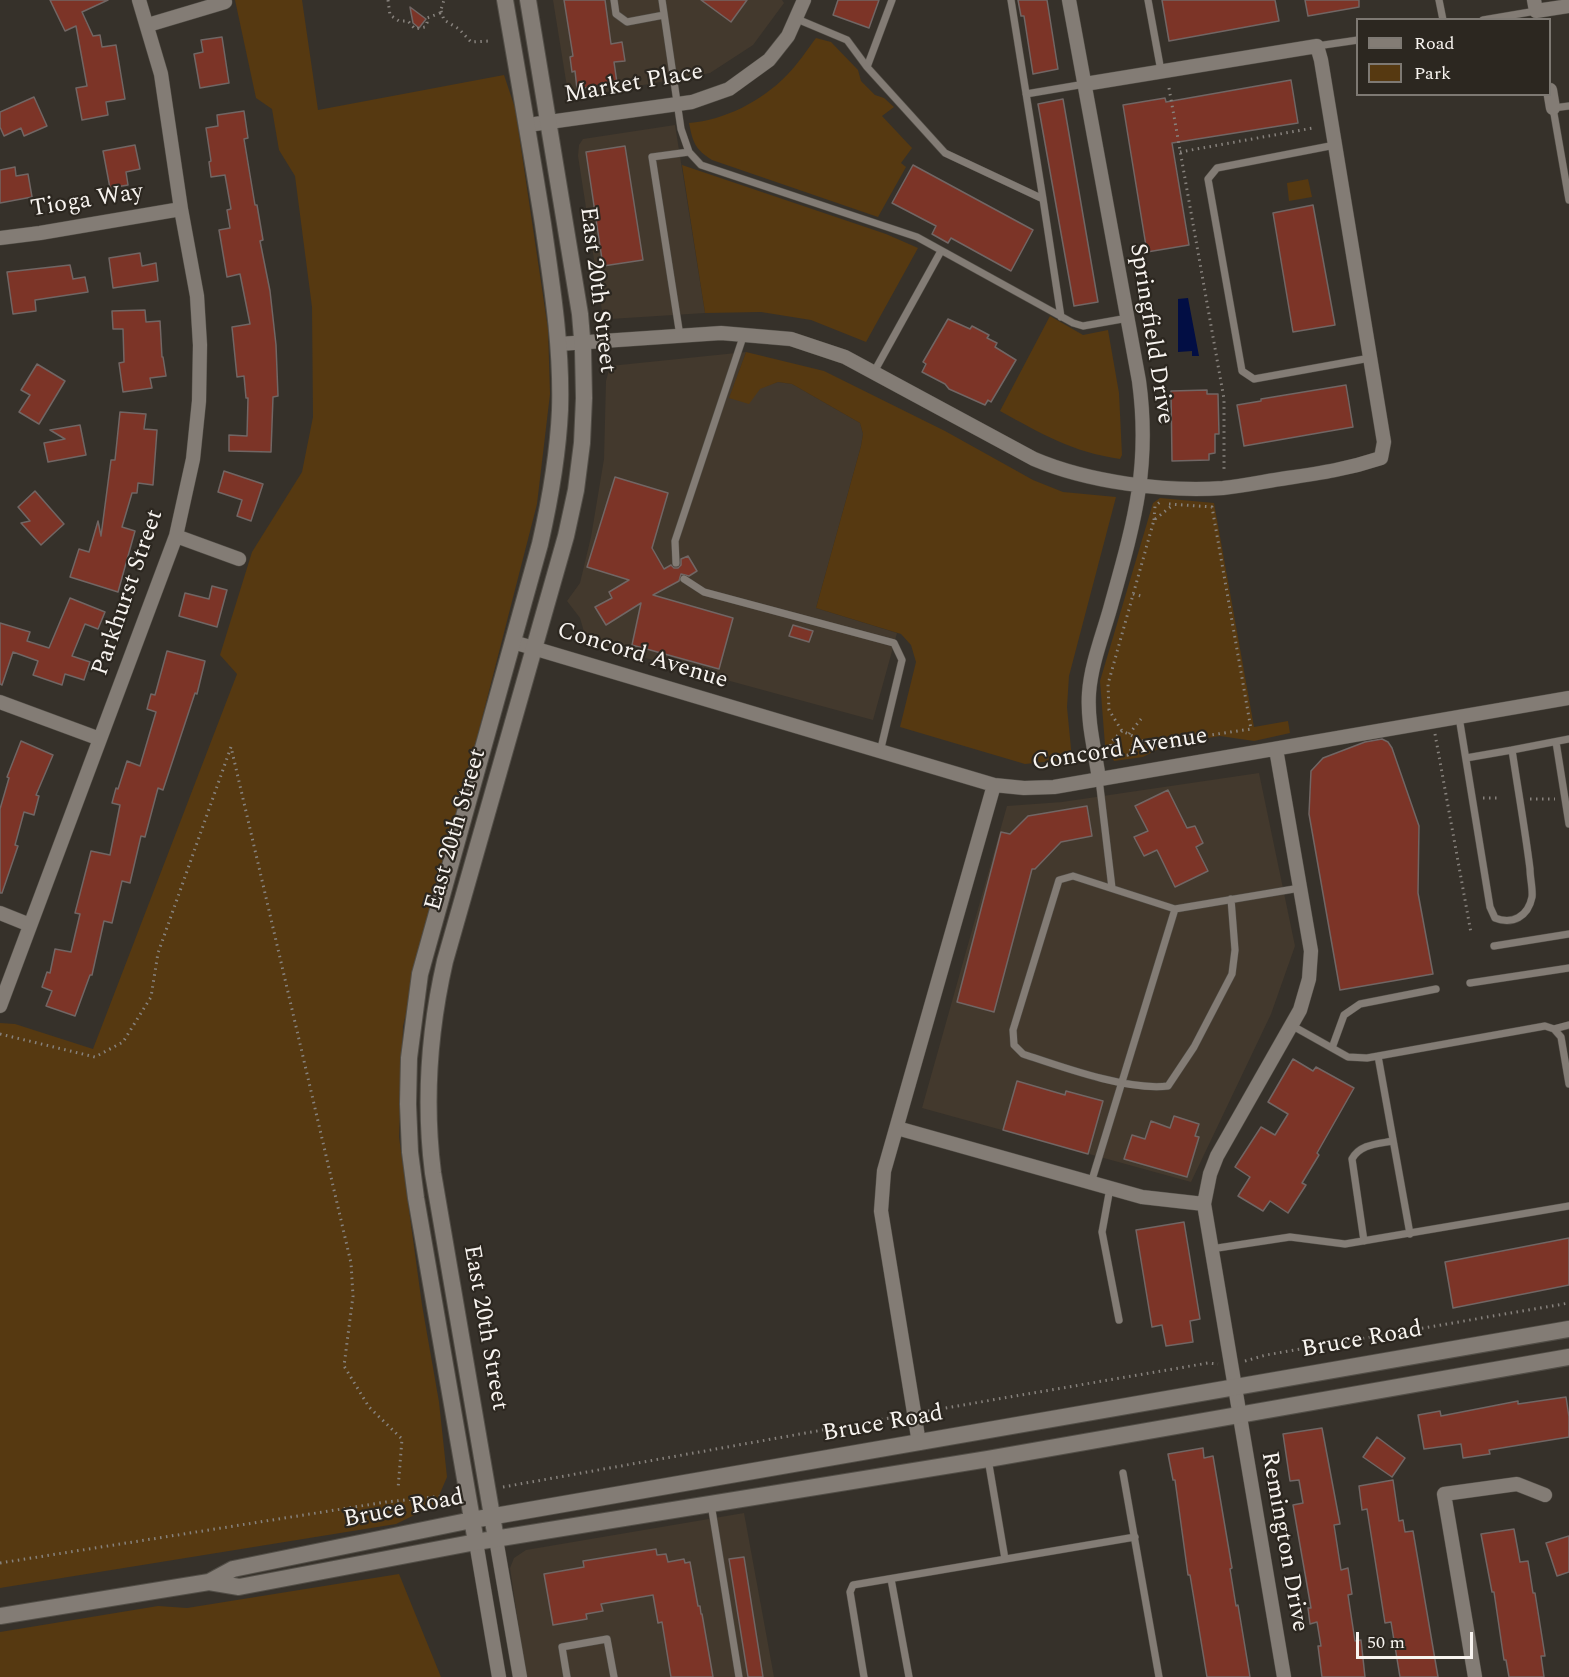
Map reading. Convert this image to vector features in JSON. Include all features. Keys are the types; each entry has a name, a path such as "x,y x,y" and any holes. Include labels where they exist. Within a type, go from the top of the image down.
{"street":[{"name":"Parkhurst Street","path":"0,1006 176,536 193,459 200,367 197,296 181,209 161,74 139,0"},
{"name":"East 20th Street","path":"499,1677 412,1172 408,1127 409,1058 420,974 540,544 553,478 560,410 559,344 551,281 505,0"},
{"name":"East 20th Street","path":"528,0 541,123"},
{"name":"Market Place","path":"541,123 692,102 729,89 769,60 788,36 804,0"},
{"name":"Springfield Drive","path":"1069,0 1143,406 1141,484 1131,533 1090,683 1089,716 1100,779"},
{"path":"148,25 225,2"},
{"path":"1536,10 1569,6"},
{"path":"559,344 721,333 772,336 810,344 845,357 1050,466 1084,476 1141,484 1182,489 1224,488 1349,469 1381,458 1384,442 1317,46 1085,84"},
{"name":"East 20th Street","path":"513,48 525,64 541,123 583,342 584,420 576,490 566,536 445,961 436,1004 429,1066 429,1131 432,1162 520,1677"},
{"path":"1551,96 1553,108"},
{"name":"Tioga Way","path":"0,238 181,209"},
{"path":"176,536 239,559"},
{"name":"Concord Avenue","path":"513,642 994,785 1024,788 1054,787 1569,698"},
{"path":"0,702 100,739"},
{"path":"897,1128 1142,1197 1204,1204 1210,1174 1217,1155 1300,1010 1309,979 1311,951 1276,748"},
{"path":"919,1443 881,1211 884,1171 994,785"},
{"path":"0,914 30,924"},
{"name":"Remington Drive","path":"1204,1204 1284,1677"},
{"name":"Bruce Road","path":"209,1582 233,1569 472,1520 1569,1329"},
{"name":"Bruce Road","path":"0,1616 209,1582 239,1587 476,1542 988,1459 1569,1357"},
{"path":"1476,1677 1444,1494 1517,1484 1545,1496"}],"lane":[{"path":"614,0 616,14 627,22 664,15"},
{"path":"662,0 681,129 689,152 701,165 917,237 1061,317 1083,326 1128,318"},
{"path":"867,67 892,0"},
{"path":"1011,0 1061,317"},
{"path":"1148,0 1161,71"},
{"path":"1439,0 1443,18"},
{"path":"1494,18 1536,10"},
{"path":"797,19 847,40 867,67 945,153 1043,198"},
{"path":"1317,46 1356,40"},
{"path":"1026,94 1085,84"},
{"path":"1569,106 1553,108 1569,200"},
{"path":"1335,145 1217,168 1208,179 1242,371 1254,379 1370,358"},
{"path":"680,336 652,157 689,152"},
{"path":"874,372 941,251"},
{"path":"676,562 675,541 744,334"},
{"path":"684,579 704,592 894,643 902,660 880,752"},
{"path":"1459,717 1490,907 1495,918 1504,922 1515,921 1527,911 1532,896 1528,851 1512,750"},
{"path":"1466,758 1569,739"},
{"path":"1556,742 1569,824"},
{"path":"1100,779 1112,888"},
{"path":"1231,899 1235,950 1232,974 1194,1047 1168,1086 1122,1083 1023,1054 1014,1045 1013,1030 1059,880 1073,876 1175,909 1231,899 1300,888"},
{"path":"1092,1183 1175,909"},
{"path":"1494,946 1569,934"},
{"path":"1470,983 1569,968"},
{"path":"1332,1048 1344,1015 1360,1004 1436,989"},
{"path":"1292,1025 1348,1057 1367,1058 1545,1026 1554,1029 1561,1037 1569,1084"},
{"path":"1554,1029 1569,1025"},
{"path":"1378,1056 1410,1234"},
{"path":"1364,1241 1352,1159 1363,1147 1393,1141"},
{"path":"1110,1188 1102,1232 1119,1320"},
{"path":"1211,1249 1290,1237 1345,1244 1569,1206"},
{"path":"988,1459 1005,1559"},
{"path":"1124,1473 1159,1677"},
{"path":"711,1504 739,1677"},
{"path":"864,1677 850,1592 853,1585 1135,1537"},
{"path":"891,1579 909,1677"},
{"path":"567,1677 562,1647 607,1639 614,1677"}],"path":[{"path":"388,0 390,15 399,21 408,21 415,29 425,27 428,23 427,18 436,16 444,0"},
{"path":"441,10 444,20 459,29 471,42 490,41"},
{"path":"1168,88 1224,399 1224,470"},
{"path":"1180,152 1313,128"},
{"path":"1161,501 1173,505 1212,507 1251,729 1150,744 1122,731 1109,710 1108,684 1154,520 1155,506 1161,501"},
{"path":"1154,520 1173,505"},
{"path":"1133,594 1141,596"},
{"path":"1128,734 1141,719"},
{"path":"1122,731 1110,743 1112,752 1119,756 1128,755 1136,739"},
{"path":"1435,734 1471,933"},
{"path":"0,1034 95,1057 123,1042 151,997 158,953 231,747 351,1263 353,1296 344,1366 369,1407 402,1439 398,1488"},
{"path":"1482,798 1498,798"},
{"path":"1528,799 1555,799"},
{"path":"488,1490 914,1413 1208,1363 1231,1364 1266,1355 1569,1303"},
{"path":"0,1563 386,1502 467,1494"}],"shaded area":[{"path":"553,0 782,0 784,3 753,45 710,73 577,97 569,93 567,87"},
{"path":"675,125 705,313 610,319 602,311 578,156 579,145 583,139"},
{"path":"1188,298 1199,356 1192,356 1192,351 1178,352 1178,299"},
{"path":"746,352 730,397 778,382 792,384 860,423 863,434 861,446 816,608 897,633 873,720 587,642 580,618 567,601 580,583 591,537 604,459 606,381 610,366"},
{"path":"1259,773 1295,946 1271,1014 1191,1182 922,1108 1007,806 1062,802"},
{"path":"744,1513 774,1677 526,1677 510,1568 514,1558 526,1550"}],"green space":[{"path":"235,0 302,0 318,110 504,75 515,108 548,329 550,394 537,504 403,1026 399,1137 422,1305 439,1402 447,1477 435,1505 396,1524 0,1588 0,1023 15,1024 93,1049 237,674 220,655 252,552 302,472 313,417 312,307 295,176 279,150 272,109 256,98"},
{"path":"816,38 831,42 858,70 861,81 875,95 884,98 894,107 882,116 912,148 901,163 906,167 878,217 712,160 698,149 694,141 689,123 716,118 742,108 766,93 791,71"},
{"path":"682,165 886,234 918,248 866,342 811,320 761,312 705,313"},
{"path":"1308,179 1312,197 1289,201 1287,183"},
{"path":"1050,316 1083,335 1108,330 1119,393 1122,455 1120,459 1072,447 1000,411"},
{"path":"746,352 824,371 945,431 1033,480 1063,492 1116,497 1069,676 1067,707 1072,759 1025,764 900,727 916,662 911,645 901,634 816,608 861,446 863,434 860,423 792,384 778,382 760,389 749,404 729,398"},
{"path":"1160,498 1214,503 1254,727 1288,721 1290,733 1254,741 1220,736 1166,745 1143,757 1114,761 1105,745 1100,681 1153,503"},
{"path":"399,1574 441,1677 0,1677 0,1632 158,1606 187,1608"}],"building":[{"path":"50,0 108,0 82,12 93,36 100,35 102,47 116,45 125,99 106,102 108,115 82,120 76,88 87,86 76,26 65,31"},
{"path":"564,0 605,0 611,44 622,42 625,61 614,62 617,83 577,89 575,71 572,72 570,57 573,56"},
{"path":"701,0 747,0 731,22"},
{"path":"838,0 879,0 869,28 833,15"},
{"path":"1018,0 1047,0 1058,69 1033,74 1024,16 1021,16"},
{"path":"1162,0 1275,0 1279,21 1169,41"},
{"path":"1305,0 1359,0 1359,7 1308,16"},
{"path":"410,7 426,19 419,28 413,23"},
{"path":"222,37 229,83 200,88 194,54 203,52 201,40"},
{"path":"1291,80 1298,123 1172,143 1189,245 1147,252 1123,105 1165,98 1166,102"},
{"path":"34,97 47,126 24,136 21,128 4,136 0,127 0,112"},
{"path":"1063,99 1098,302 1074,306 1038,104"},
{"path":"244,111 248,138 244,139 263,240 260,241 270,291 276,345 278,396 273,397 271,452 229,451 229,435 247,436 248,398 246,398 244,376 237,377 232,327 250,324 240,274 227,277 219,230 230,228 227,210 231,209 225,175 211,177 206,128 218,126 217,115"},
{"path":"135,145 140,169 126,172 128,185 110,188 103,151"},
{"path":"625,146 643,260 603,266 586,152"},
{"path":"913,165 1033,230 1011,271 951,238 948,243 932,234 936,226 892,203"},
{"path":"15,167 16,176 28,174 32,197 0,203 0,170"},
{"path":"1313,205 1335,325 1293,332 1273,213"},
{"path":"140,253 142,266 156,263 158,281 113,288 109,258"},
{"path":"70,265 73,279 85,277 88,292 35,300 36,311 13,314 7,272"},
{"path":"145,310 146,322 160,321 162,357 166,376 150,378 152,388 123,392 119,363 124,362 123,329 113,329 112,311"},
{"path":"948,319 970,329 972,326 989,335 987,338 997,343 995,347 1016,360 991,402 988,400 985,405 949,389 945,384 922,372 926,364 923,362"},
{"path":"37,364 65,381 39,424 19,412 30,395 21,390"},
{"path":"1346,385 1353,427 1244,446 1237,405"},
{"path":"1207,390 1207,394 1218,394 1219,434 1215,434 1215,453 1209,454 1209,460 1172,461 1171,391"},
{"path":"120,412 146,414 144,429 157,430 153,485 138,483 137,493 132,493 122,527 135,531 118,592 70,577 79,549 89,552 98,521 101,536 111,460 115,460"},
{"path":"80,425 86,455 48,462 44,443 65,439 50,430"},
{"path":"224,471 263,484 251,521 237,516 242,500 218,492"},
{"path":"615,477 668,493 652,548 664,569 671,565 678,568 681,565 681,559 688,556 697,571 689,576 681,574 679,581 653,595 733,618 719,669 632,645 641,603 606,625 595,607 612,598 609,592 629,580 587,567"},
{"path":"35,491 64,524 41,545 21,523 30,521 18,507"},
{"path":"212,586 227,590 217,627 179,616 185,593 209,599"},
{"path":"70,598 105,612 98,629 85,624 72,656 90,662 84,680 65,674 62,685 33,675 38,661 13,652 2,685 0,684 0,623 30,632 27,641 49,648"},
{"path":"793,625 813,631 809,642 789,636"},
{"path":"167,651 205,661 197,694 195,693 163,790 158,788 145,837 141,836 130,883 122,881 112,923 104,921 92,975 90,975 75,1016 46,1006 52,991 42,987 47,972 50,973 55,949 71,952 80,914 75,913 91,851 110,855 120,805 112,803 116,788 118,789 127,761 140,766 156,712 147,709 151,694 155,695"},
{"path":"1382,739 1392,748 1419,826 1418,893 1433,974 1340,990 1309,814 1311,771 1323,758 1365,742"},
{"path":"21,741 53,755 36,795 39,796 34,815 24,812 15,845 18,846 2,893 0,893 0,809 9,778 7,777"},
{"path":"1168,790 1187,828 1195,826 1203,843 1196,847 1208,871 1175,887 1157,850 1144,856 1134,837 1148,831 1135,806"},
{"path":"1087,806 1092,836 1061,842 1035,869 1032,869 994,1012 957,1002 1001,832 1010,834 1028,816"},
{"path":"1293,1059 1313,1071 1316,1067 1354,1088 1302,1183 1306,1185 1288,1213 1270,1201 1263,1211 1238,1196 1250,1177 1235,1167 1261,1127 1275,1135 1288,1114 1268,1102"},
{"path":"1017,1081 1065,1095 1066,1091 1103,1101 1088,1154 1003,1130"},
{"path":"1174,1116 1199,1124 1195,1136 1199,1137 1187,1177 1124,1159 1132,1135 1145,1139 1151,1121 1170,1128"},
{"path":"1184,1222 1200,1319 1190,1321 1193,1342 1166,1346 1162,1325 1152,1327 1136,1230"},
{"path":"1569,1238 1569,1285 1453,1308 1445,1262"},
{"path":"1566,1397 1569,1437 1489,1450 1490,1454 1463,1458 1461,1444 1424,1449 1418,1415 1440,1411 1441,1416 1518,1401 1518,1404"},
{"path":"1322,1428 1340,1524 1334,1525 1341,1570 1348,1568 1352,1594 1348,1595 1355,1641 1361,1640 1365,1677 1322,1677 1318,1646 1321,1646 1317,1622 1310,1624 1308,1608 1311,1608 1293,1505 1303,1503 1299,1480 1290,1481 1283,1434"},
{"path":"1377,1437 1405,1458 1392,1477 1363,1457"},
{"path":"1203,1448 1204,1458 1213,1456 1232,1568 1230,1569 1236,1606 1238,1605 1250,1677 1207,1677 1190,1575 1188,1575 1175,1480 1173,1480 1168,1454"},
{"path":"1393,1480 1399,1521 1403,1520 1405,1532 1413,1531 1438,1677 1400,1677 1391,1622 1385,1623 1367,1509 1362,1510 1359,1486"},
{"path":"1514,1529 1520,1562 1528,1561 1533,1593 1535,1593 1545,1656 1541,1656 1544,1677 1509,1677 1506,1660 1504,1660 1494,1592 1492,1592 1481,1534"},
{"path":"1569,1536 1569,1572 1557,1576 1546,1543"},
{"path":"656,1549 657,1555 666,1554 668,1562 684,1559 685,1563 690,1562 713,1677 671,1677 662,1622 658,1623 653,1595 601,1604 603,1611 586,1614 587,1619 553,1625 544,1574 584,1567 583,1561"},
{"path":"744,1557 763,1677 748,1677 729,1559"}]}
